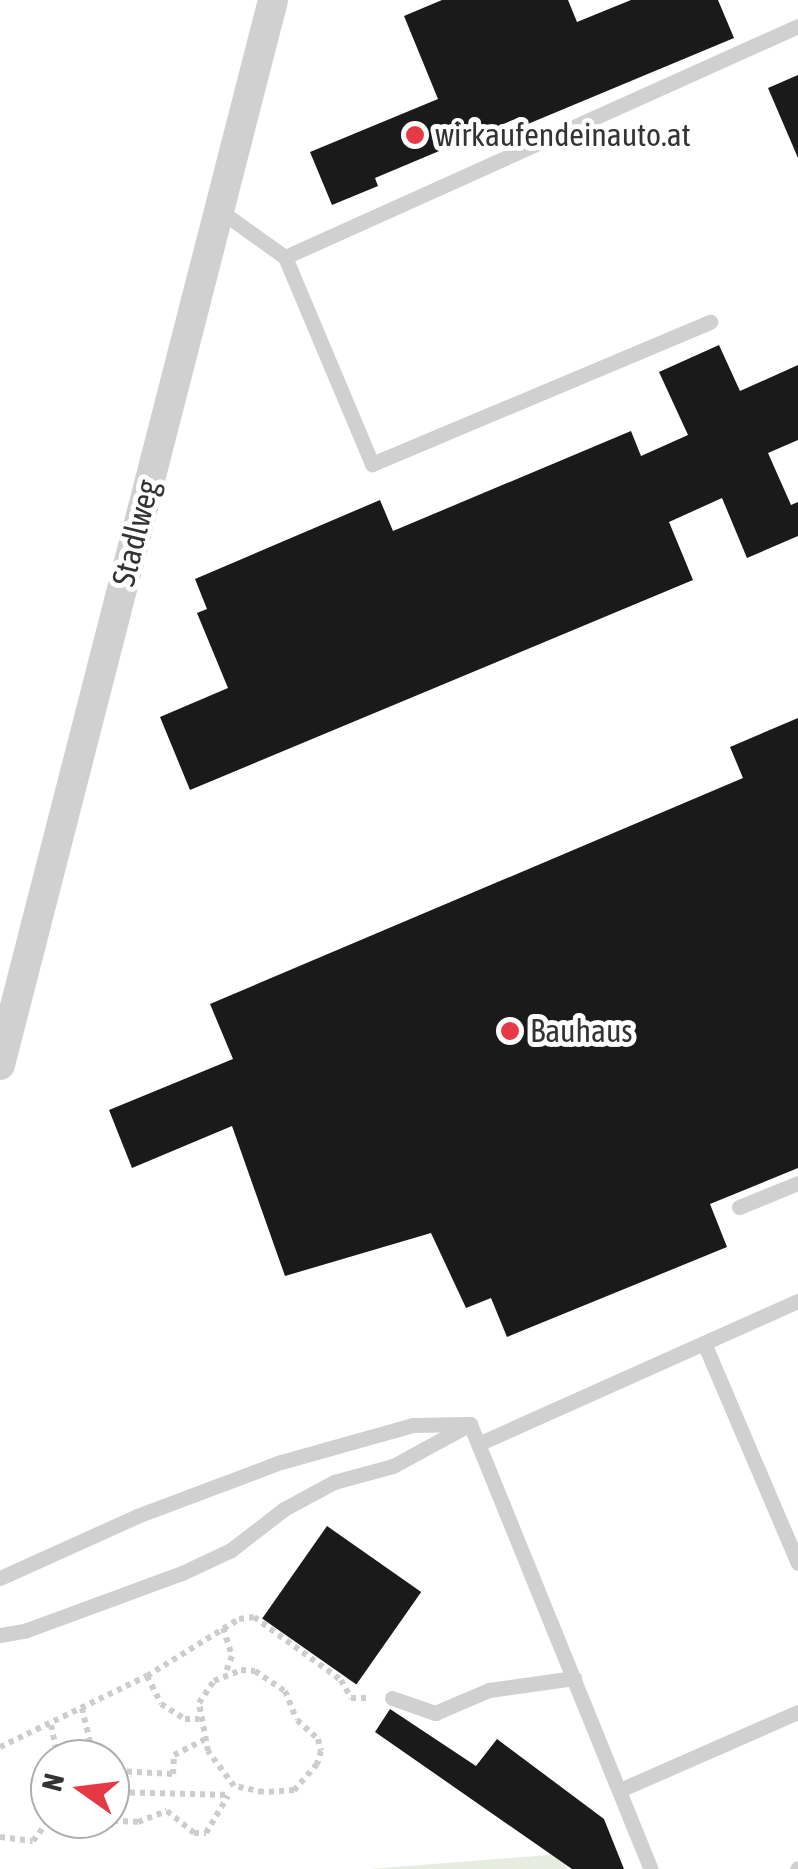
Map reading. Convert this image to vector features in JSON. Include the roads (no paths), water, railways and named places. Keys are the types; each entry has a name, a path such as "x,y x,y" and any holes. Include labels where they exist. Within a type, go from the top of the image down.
{"street":[{"name":"Stadlweg","path":"0,1065 273,0"}],"lane":[{"path":"286,257 798,26"},
{"path":"219,210 286,257 372,464 710,322"},
{"path":"740,1207 798,1183"},
{"path":"478,1444 798,1301"},
{"path":"704,1343 798,1563"},
{"path":"470,1424 651,1869"},
{"path":"0,1578 137,1516 281,1462 413,1426 470,1424"},
{"path":"0,1635 27,1630 182,1573 230,1550 284,1510 334,1482 393,1466 470,1424"},
{"path":"392,1698 435,1713 488,1690 574,1678"},
{"path":"620,1790 798,1712"}],"place":[{"name":"wirkaufendeinauto.at","path":"415,135"},
{"name":"Bauhaus","path":"510,1031"}]}
